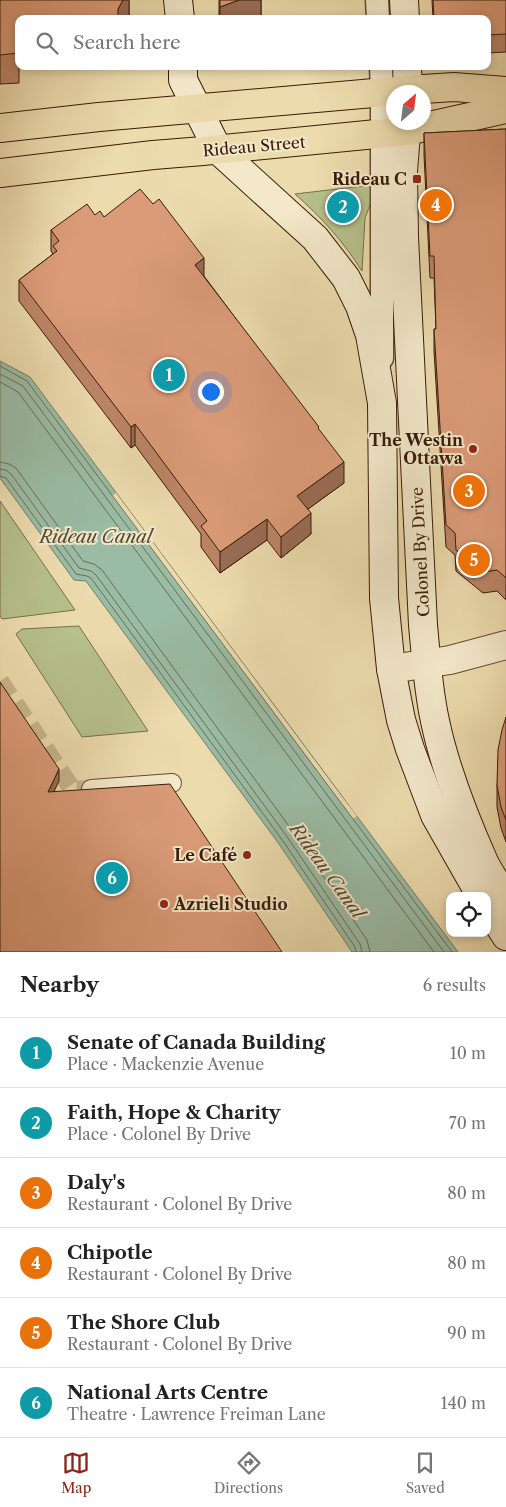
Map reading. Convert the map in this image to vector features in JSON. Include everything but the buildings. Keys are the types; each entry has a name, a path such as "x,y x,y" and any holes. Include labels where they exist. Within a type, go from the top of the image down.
{"main road":[{"path":"178,0 180,15"},
{"path":"404,0 405,15"},
{"path":"182,70 183,80 218,150 315,238 346,278 360,306 370,335 382,403 384,598 391,669 400,720 435,815 479,892"},
{"path":"0,128 98,117 198,109 397,81 506,91"},
{"name":"Rideau Street","path":"431,123 506,109"},
{"name":"Rideau Street","path":"0,173 390,130"},
{"name":"Colonel By Drive","path":"399,130 404,171 404,237 426,664 435,720 444,757 485,864 506,898"},
{"path":"391,669 450,660 506,645"},
{"path":"491,912 506,936"}],"street":[{"path":"377,0 378,15"},
{"path":"382,403 399,130"},
{"path":"91,789 172,783"}],"shaded area":[{"path":"371,185 373,197 365,218 362,271 332,230 295,194"},
{"path":"0,501 75,610 2,619 0,616"},
{"path":"79,626 148,731 82,737 16,634 22,629"}],"water":[{"name":"Rideau Canal","path":"0,361 30,377 458,952 352,952 279,844 86,581 74,580 0,478"}],"pier":[{"path":"116,493 357,816 353,819 112,496"}],"tunnel":[{"path":"0,681 73,790 91,789"}],"place":[{"name":"Rideau C","path":"417,179"},
{"name":"Chipotle","path":"436,205"},
{"name":"Faith, Hope & Charity","path":"343,207"},
{"name":"Senate of Canada Building","path":"169,375"},
{"name":"The Westin Ottawa","path":"473,449"},
{"name":"Daly's","path":"469,491"},
{"name":"The Shore Club","path":"474,560"},
{"name":"Le Café","path":"247,855"},
{"name":"National Arts Centre","path":"112,878"},
{"name":"Azrieli Studio","path":"164,904"}]}
